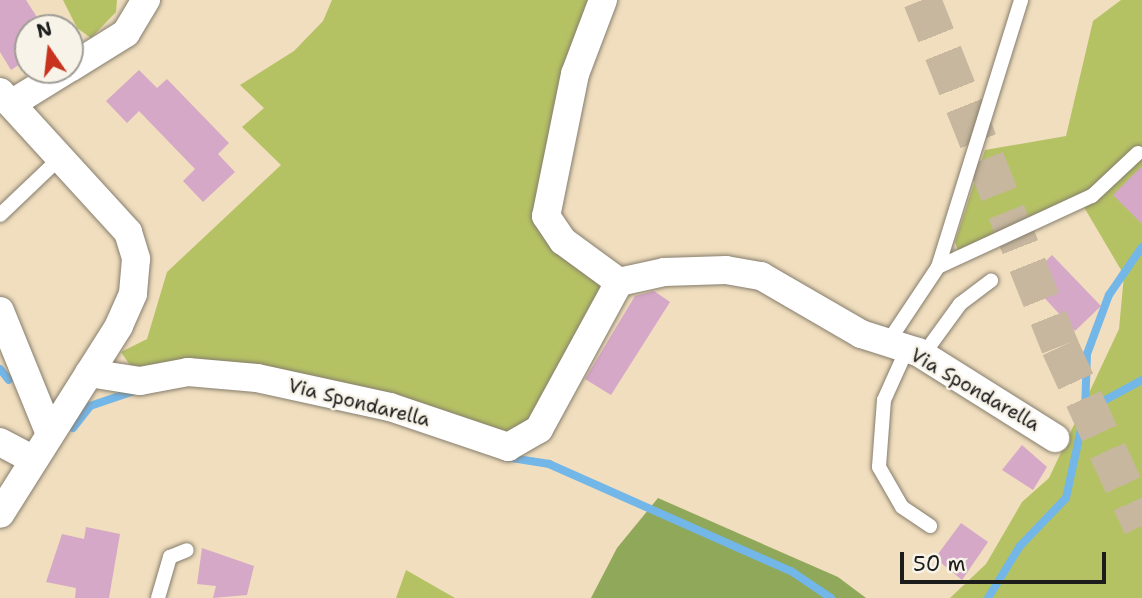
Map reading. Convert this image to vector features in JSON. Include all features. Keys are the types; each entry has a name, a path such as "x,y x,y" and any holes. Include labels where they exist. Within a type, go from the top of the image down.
{"street":[{"path":"84,59 126,33 146,0"},
{"path":"603,0 575,74 546,216 557,236 619,282"},
{"path":"0,514 32,459 89,373 133,294 136,259 128,232 6,98 36,84"},
{"name":"Via Spondarella","path":"89,373 140,381 188,372 257,378 390,407 508,447 538,429 619,282 664,272 761,276 906,349 1055,438"},
{"path":"0,311 50,435"},
{"path":"0,442 32,459"}],"lane":[{"path":"930,526 902,507 879,467 884,400 938,267 1021,0"},
{"path":"938,267 1092,196 1138,153"},
{"path":"0,215 61,157"},
{"path":"906,349 991,281"},
{"path":"158,598 170,556 187,550"}],"green space":[{"path":"63,0 117,0 116,12 91,38 84,33 84,14 70,14"},
{"path":"332,0 592,0 540,195 596,272 601,291 541,413 504,436 132,368 121,352 147,339 167,272 281,165 242,127 264,108 240,85 294,51 323,21"},
{"path":"1121,0 1142,0 1142,598 950,598 986,564 1022,502 1049,478 1119,329 1124,275 1078,197 959,253 955,242 985,150 1066,136 1093,21"},
{"path":"658,498 838,577 866,598 591,598 617,548"},
{"path":"406,570 455,598 396,598"}],"building":[{"path":"0,0 26,0 35,14 14,14 14,68 11,70 0,52"},
{"path":"139,70 157,88 167,79 229,143 218,154 235,172 203,202 183,181 195,169 139,111 127,123 106,101"},
{"path":"1142,166 1142,224 1113,195"},
{"path":"1052,255 1101,306 1075,331 1027,279"},
{"path":"654,291 670,302 611,395 585,379 635,296"},
{"path":"1022,445 1047,467 1033,490 1002,470"},
{"path":"961,523 988,542 962,580 935,558"},
{"path":"86,527 120,534 109,598 75,598 76,588 46,582 62,534 84,539"},
{"path":"202,548 254,566 247,595 213,598 216,586 197,584"}],"waterway":[{"path":"988,598 1020,546 1066,498 1085,411 1087,354 1109,295 1142,247"},
{"path":"0,369 9,380"},
{"path":"1085,411 1142,380"},
{"path":"73,428 90,406 137,390"},
{"path":"505,457 549,464 791,571 831,598"}],"tunnel":[{"path":"922,0 1060,347 1142,526"}]}
